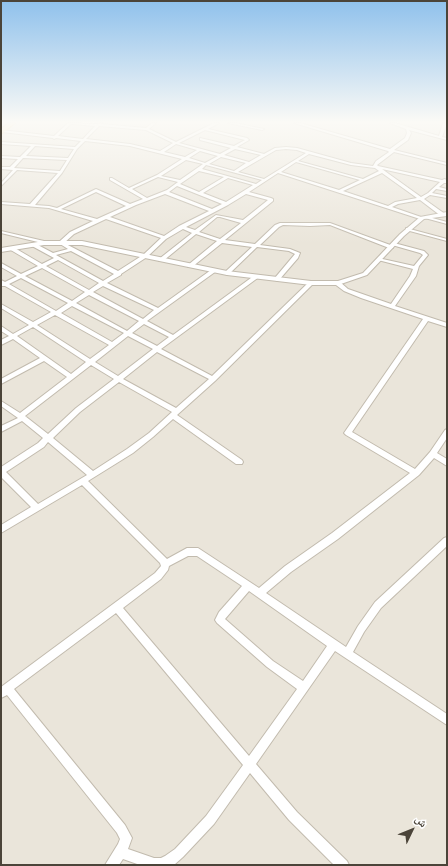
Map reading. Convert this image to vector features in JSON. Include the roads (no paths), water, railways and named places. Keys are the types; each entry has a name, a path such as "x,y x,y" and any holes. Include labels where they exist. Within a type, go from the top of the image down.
{"street":[{"path":"11,169 16,163"},
{"path":"32,205 61,172 66,163"},
{"path":"129,189 158,176 177,163"},
{"path":"236,171 248,163"},
{"path":"1,343 90,294 145,256 164,238 226,204 292,163"},
{"path":"305,163 363,180"},
{"path":"349,163 376,167 445,181"},
{"path":"376,163 376,167 381,172 445,214"},
{"path":"61,242 72,233 130,206 165,192 206,164 265,180"},
{"path":"1,168 61,172"},
{"path":"1,185 16,169"},
{"path":"198,169 258,185"},
{"path":"278,172 447,224"},
{"path":"340,191 381,172"},
{"path":"158,176 180,183 226,204"},
{"path":"200,193 228,177"},
{"path":"388,207 397,203 421,199 445,181 447,177"},
{"path":"111,179 146,199"},
{"path":"435,188 447,190"},
{"path":"58,210 97,190 130,206"},
{"path":"165,192 213,211"},
{"path":"190,266 222,242 271,200 269,198 245,192"},
{"path":"429,194 447,197"},
{"path":"1,203 32,205 58,210 97,221"},
{"path":"1,250 44,243 61,242 82,244 213,271 311,283 338,283 365,274 408,229 424,218 445,214"},
{"path":"161,260 218,216 244,222"},
{"path":"106,217 164,238"},
{"path":"227,273 280,224 310,226 327,223 393,245 426,254 392,307"},
{"path":"181,228 222,242 290,250 298,253 277,279"},
{"path":"408,229 447,240"},
{"path":"1,232 44,243"},
{"path":"61,242 71,249 119,274"},
{"path":"34,245 104,284 158,310"},
{"path":"11,248 90,294 173,337"},
{"path":"53,255 71,249"},
{"path":"2,284 58,258"},
{"path":"380,259 416,268"},
{"path":"1,265 213,379"},
{"path":"1,429 22,417 158,310 213,271"},
{"path":"37,508 1,472 27,455 73,415 157,349 257,276"},
{"path":"1,529 93,475 141,444 213,379 311,283"},
{"path":"338,283 346,290 447,325"},
{"path":"2,284 113,345"},
{"path":"1,306 176,414 238,462"},
{"path":"416,473 348,433 427,318"},
{"path":"1,328 43,359 71,377"},
{"path":"2,380 43,359"},
{"path":"1,403 22,417 93,475"},
{"path":"260,593 288,569 335,536 416,473 433,454 447,432"},
{"path":"433,454 447,463"},
{"path":"83,481 157,554 165,564"},
{"path":"347,654 361,629 378,605 447,541"},
{"path":"111,865 121,852 126,838 121,828 4,691 158,576 165,567 165,564 187,552 198,552 347,654 447,720"},
{"path":"248,586 222,615 220,620 270,664 304,688"},
{"path":"117,607 293,816 343,865"},
{"path":"121,852 154,864 162,864 169,861 210,820 334,645"}]}
